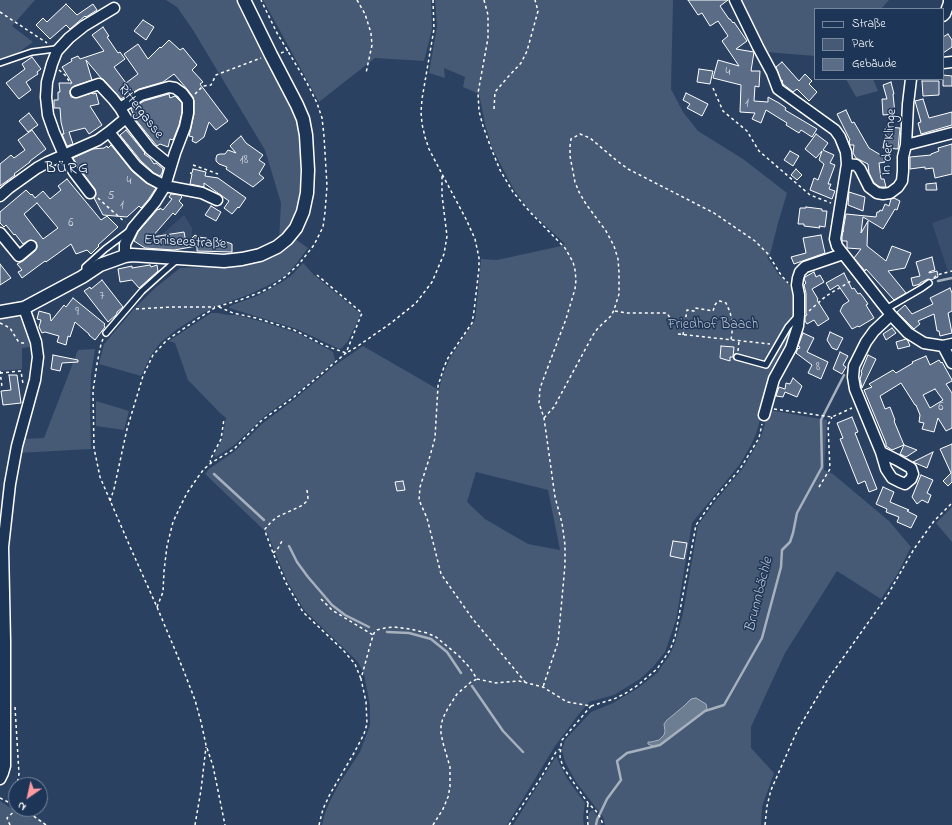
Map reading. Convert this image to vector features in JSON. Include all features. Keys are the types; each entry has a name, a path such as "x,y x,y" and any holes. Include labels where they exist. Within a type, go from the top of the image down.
{"street":[{"name":"Ebniseestraße","path":"0,312 24,308 85,275 100,265 125,256 132,255 224,261 242,259 277,247 287,239 296,228 303,212 307,193 308,170 306,135 303,119 244,0"},
{"path":"735,0 772,73 778,89 835,130 840,137 846,152 847,164 835,239 837,246 908,334 924,344 948,345 952,363"},
{"path":"944,14 949,0"},
{"path":"90,193 74,172 64,155 54,132 48,115 46,97 47,82 56,50 84,26 114,8"},
{"name":"In der Klinge","path":"847,164 856,165 860,169 869,187 877,193 890,193 898,188 902,181 903,157 906,146 908,104 912,80"},
{"name":"Rittergasse","path":"76,92 99,84 113,99 150,149 171,166"},
{"path":"120,108 141,95 169,87 175,88 182,93 188,101 188,113 185,127 168,177 156,202 133,228 125,244 125,256"},
{"path":"0,196 37,168 98,140 126,118"},
{"path":"109,132 136,166 150,178 164,186 202,193 217,200"},
{"path":"906,146 952,133"},
{"path":"0,233 19,256 31,246"},
{"path":"765,411 774,379 791,348 798,326 798,278 800,272 805,267 843,254"},
{"path":"0,779 5,766 3,547 10,484 17,446 35,380 38,357 36,342 24,308"},
{"path":"881,452 855,389 853,377 854,366 866,342 889,312"}],"lane":[{"path":"0,63 32,52 56,50"},
{"path":"85,275 85,267 105,249 133,228"},
{"path":"106,333 142,291 179,259"},
{"path":"889,312 928,283"},
{"path":"737,357 766,365 788,327 799,316"}],"path":[{"path":"110,501 114,490 126,429 143,376 153,355 167,340 202,316 218,307 271,287 285,277 299,264 314,245 323,227 327,186 322,118 317,103 307,83 277,33 261,0"},
{"path":"357,0 365,14 371,33 372,45 366,73"},
{"path":"433,0 434,30 421,112 425,137 429,149 475,239 479,258 479,268 472,323 448,358 438,386 435,438 420,487 419,500 427,518 441,574 472,618 526,683"},
{"path":"484,0 488,14 488,38 478,93 479,110 483,126 497,162 514,192 530,212 565,248 573,262 576,280 575,289 566,319 540,388 539,403 544,418 555,497 566,545 563,596 558,642 543,687"},
{"path":"494,109 495,92 521,63 527,51 538,11 535,0"},
{"path":"0,12 56,50"},
{"path":"188,101 203,86 211,85 216,75 271,55 277,51 279,54 288,50"},
{"path":"52,64 65,75 76,92"},
{"path":"713,88 723,111 746,131 759,151 810,194 840,207"},
{"path":"544,418 554,407 593,335 611,316 619,294 618,259 614,246 606,231 586,204 575,182 570,156 571,138 580,134 590,138 628,169 714,213 755,241 768,254 781,276 798,290"},
{"path":"193,165 218,174"},
{"path":"157,607 163,592 167,546 173,522 187,493 204,469 234,449 262,421 294,398 346,353 391,323 416,303 432,282 444,254 447,236 442,195 442,174"},
{"path":"90,193 94,194 133,228"},
{"path":"928,283 938,275 952,271"},
{"path":"317,275 362,313 346,353"},
{"path":"799,316 805,314 826,296 861,276"},
{"path":"683,335 687,310 694,312 694,308 713,311 717,302 720,301 726,303 728,307 733,325 731,340"},
{"path":"128,308 218,307 233,313 256,318 294,330 326,346 346,353"},
{"path":"614,310 626,313 667,313 672,321 685,323"},
{"path":"0,323 10,328 18,341 26,344 36,342"},
{"path":"106,333 101,344 96,364 94,391 94,448 100,477 157,607 195,700 206,745 213,766 225,825"},
{"path":"678,334 769,344"},
{"path":"737,357 739,341"},
{"path":"0,387 2,387 0,372 21,371 23,384"},
{"path":"433,825 443,809 450,787 450,767 443,743 441,726 448,708 457,694 477,679 496,683 519,681 543,687 567,702 591,706 614,699 638,685 657,669 670,650 675,637 696,525 714,499 740,469 759,438 765,411 832,417 861,404"},
{"path":"818,487 830,469 828,425 832,417"},
{"path":"211,463 210,460 221,439 224,419"},
{"path":"307,490 308,498 306,502 301,506 277,517 267,525 265,529 273,553 286,583 303,612 343,650 355,664 361,679 366,702 367,724 364,734 330,794 323,809 319,825"},
{"path":"765,825 767,806 771,790 797,730 828,679 887,596 914,549 934,522 952,503"},
{"path":"273,553 277,550 282,541"},
{"path":"321,599 332,610 373,635"},
{"path":"361,679 373,635 377,630 385,628 410,629 436,637 459,656 470,668 477,679"},
{"path":"591,706 562,740 560,757 563,767 588,803 596,811 603,825"},
{"path":"195,825 206,745"},
{"path":"509,825 556,752 560,750"},
{"path":"588,803 588,825"},
{"path":"35,817 46,825"}],"shaded area":[{"path":"184,215 192,228 191,248 159,253 157,240"},
{"path":"952,216 952,271 948,272 932,223"},
{"path":"696,698 706,704 707,709 660,745 655,746 648,744 648,742 659,740 664,735 664,724 667,720 691,699"}],"green space":[{"path":"0,0 35,0 12,26 33,42 0,66"},
{"path":"166,0 239,0 298,117 302,146 301,200 293,223 279,241 281,203 265,150 193,30 177,7"},
{"path":"263,0 431,0 432,29 424,61 375,58 319,102"},
{"name":"Friedhof Baach","path":"435,0 673,0 671,89 683,112 698,131 743,159 787,193 770,255 767,257 779,275 792,287 795,309 794,327 771,370 763,409 756,434 751,445 740,464 692,523 676,620 665,652 653,667 640,679 614,695 589,702 555,746 507,825 322,825 329,803 339,784 360,752 370,725 370,706 364,674 358,662 304,610 287,581 267,533 205,474 209,469 235,451 263,423 295,399 334,366 363,346 439,390 442,377 450,358 475,320 481,259 497,260 565,244 530,211 514,190 492,148 479,94 463,87 465,77 444,68 445,78 429,73 437,26","holes":["476,472 548,490 560,550 528,544 485,519 467,502"]},
{"path":"740,0 889,0 882,8 814,8 814,56 766,52"},
{"path":"847,80 873,80 878,91 856,97"},
{"path":"294,238 308,248 285,276 248,295 222,304 201,314 176,330 160,343 151,355 141,376 99,364 104,344 133,310 155,288 180,268 242,266 262,260"},
{"path":"303,263 313,274 361,314 348,341 342,348 339,349 297,329 229,308 232,305 257,296 279,284 291,276"},
{"path":"211,313 237,315 297,333 333,352 335,360 294,395 266,415 233,446 216,457 214,455 222,439 226,418 188,380 175,343 169,341"},
{"path":"20,318 26,329 30,347 22,348 22,369 0,371 0,319"},
{"path":"95,349 91,375 91,449 17,453 20,439 44,438 78,350"},
{"path":"96,401 129,411 124,430 96,426"},
{"path":"769,410 827,420 824,470 833,474 889,521 911,547 898,573 881,599 837,571 785,653 751,727 751,748 774,773 762,807 761,825 605,825 603,817 576,782 565,762 562,750 565,740 591,712 613,703 638,688 657,673 669,656 675,643 683,613 698,525 743,468 761,437","holes":["691,699 707,709 660,745 651,742 659,740 664,735 667,720"]},
{"path":"952,507 952,542 936,523"},
{"path":"557,757 568,780 585,803 583,818 584,825 513,825 555,758"},
{"path":"0,801 8,806 8,817 37,817 48,825 0,825"},
{"path":"593,810 600,820 601,825 589,825 589,813"}],"building":[{"path":"688,0 728,0 720,6 729,19 733,23 734,22 747,41 736,49 754,52 751,71 760,71 759,87 755,86 754,101 768,102 768,97 779,103 786,108 785,110 817,129 812,137 801,130 799,133 786,125 787,123 766,110 761,123 752,119 755,113 740,112 741,85 713,78 718,60 739,66 722,41 728,36 718,21 710,26 702,13 698,15"},
{"path":"66,4 77,15 93,4 97,10 86,17 85,16 70,29 66,25 50,39 36,25 43,18 47,22"},
{"path":"143,20 154,27 146,40 134,31"},
{"path":"103,27 109,36 107,37 118,53 120,52 125,59 114,67 126,83 138,74 124,54 138,44 148,59 169,40 180,50 183,48 197,65 192,70 203,82 200,84 228,121 216,130 209,122 204,137 196,143 192,141 193,137 189,136 194,114 193,97 174,74 163,82 139,89 121,99 86,60 92,80 74,86 70,90 70,94 71,97 75,98 96,93 99,104 90,106 102,125 89,134 85,128 69,132 73,144 67,146 62,134 64,134 60,108 54,108 54,100 58,100 58,92 60,92 59,83 72,83 62,67 72,61 71,59 78,56 80,59 104,51 92,35"},
{"path":"948,34 952,40 952,47 944,52 944,36"},
{"path":"32,57 41,69 37,72 38,74 26,82 31,90 19,99 6,83 25,69 22,64"},
{"path":"782,62 799,81 805,74 812,81 809,84 817,92 809,101 797,89 793,92 783,84 776,67"},
{"path":"699,69 713,71 710,84 697,82"},
{"path":"944,75 952,76 952,86 943,86"},
{"path":"922,81 939,81 939,95 923,96"},
{"path":"891,82 894,94 895,114 883,115 882,99 887,99 883,85"},
{"path":"686,93 708,104 702,116 687,108 690,104 683,100"},
{"path":"169,94 170,98 175,96 182,103 182,112 179,125 173,140 170,139 168,147 160,144 157,146 136,120 131,109 144,101"},
{"path":"923,99 929,118 952,112 952,125 921,134 918,123 921,122 915,101"},
{"path":"846,110 852,123 854,122 869,148 884,157 885,162 879,163 881,179 884,179 886,187 880,187 874,183 869,173 868,164 856,158 853,153 854,145 850,145 850,140 837,114"},
{"path":"29,113 38,125 28,132 19,121"},
{"path":"887,127 900,128 898,149 883,148"},
{"path":"32,130 46,149 0,186 0,164 11,155 14,158 25,150 18,140"},
{"path":"126,130 145,153 144,154 150,158 154,164 156,163 163,169 160,176 154,173 141,161 120,135"},
{"path":"816,134 828,143 823,150 834,155 830,163 835,165 828,184 831,184 829,189 835,191 832,199 810,190 814,178 818,180 824,164 819,160 822,151 816,158 805,149"},
{"path":"241,136 246,143 263,155 259,160 265,164 259,174 264,178 253,187 226,169 227,167 216,161 217,155 225,154 228,150 236,153 230,146"},
{"path":"952,144 952,174 935,178 933,168 925,169 925,167 910,169 910,157 931,155 939,151 938,148"},
{"path":"111,145 132,171 146,183 156,188 141,208 139,206 127,217 103,215 94,198 96,195 95,189 73,158 93,149 104,148 107,146 108,148"},
{"path":"790,151 799,156 793,166 784,160"},
{"path":"193,169 206,172 205,176 218,178 246,198 239,208 238,207 232,214 224,208 229,201 204,183 204,187 190,184 192,174 190,173 192,173"},
{"path":"796,169 802,175 797,180 791,175"},
{"path":"67,179 101,220 107,216 118,227 98,245 99,246 91,254 87,250 76,254 71,244 22,278 18,272 22,270 17,264 35,251 37,248 36,242 30,240 23,244 6,225 4,227 0,223 0,212 26,190 35,198 43,191 50,199 61,190 58,186","holes":["37,203 58,228 43,239 24,214"]},
{"path":"936,183 937,190 926,190 926,184"},
{"path":"849,192 865,197 863,211 848,205"},
{"path":"171,194 180,195 182,197 179,201 183,205 175,215 173,213 152,237 184,232 186,242 195,235 213,241 221,240 232,244 232,252 197,251 197,246 174,250 145,248 134,241 138,232 158,209 159,210 160,208 163,210 172,199 169,197"},
{"path":"894,198 900,201 897,210 895,209 883,229 863,217 861,233 868,221 867,246 886,261 892,246 911,253 905,268 888,271 906,293 894,300 854,258 861,249 847,248 847,241 842,241 846,214 876,217 877,212 880,210 882,211 885,204 889,206 891,199"},
{"path":"211,206 221,212 216,221 205,215"},
{"path":"806,207 827,211 825,227 819,226 820,228 798,224 800,208"},
{"path":"821,235 825,253 794,264 791,257 806,253 803,238"},
{"path":"932,257 935,270 929,273 937,271 938,277 931,280 928,279 913,286 911,278 920,276 916,262"},
{"path":"0,264 11,278 0,285"},
{"path":"150,265 151,267 157,265 158,271 139,288 132,280 120,282 118,269 132,266 132,268"},
{"path":"814,272 816,277 820,275 824,282 812,289 829,319 818,326 814,320 807,324 805,321 805,316 807,315 804,285 806,283 804,279"},
{"path":"844,273 852,289 854,288 858,294 860,293 868,304 866,305 874,318 859,327 858,326 852,329 840,311 843,305 849,301 838,285 830,290 826,283"},
{"path":"102,280 123,307 108,322 84,291 90,287 91,289"},
{"path":"950,288 952,293 952,311 948,313 952,333 940,336 939,331 937,331 934,314 918,321 920,324 914,329 897,312 905,305 912,314 933,304 930,298"},
{"path":"73,298 105,324 105,327 95,340 75,322 70,337 68,336 66,345 57,342 59,336 45,332 42,333 39,327 41,320 37,319 39,311 50,314 51,321 64,305 66,307"},
{"path":"892,328 896,333 886,340 883,334"},
{"path":"830,332 843,338 837,350 832,348 827,340"},
{"path":"803,333 814,338 807,352 828,362 821,379 808,373 812,365 796,353 800,347 798,346"},
{"path":"906,339 910,346 898,349 896,342"},
{"path":"721,346 734,347 733,357 730,357 730,361 720,358"},
{"path":"840,352 848,356 843,365 846,367 842,374 833,369"},
{"path":"53,355 78,360 78,362 62,363 60,371 51,369"},
{"path":"868,355 876,359 862,388 860,379 861,372"},
{"path":"926,356 930,365 939,360 941,363 942,362 952,380 946,384 952,393 952,428 946,431 938,418 934,432 922,429 924,423 919,422 920,415 916,405 901,383 880,396 885,409 890,407 904,445 892,450 886,446 864,390 872,387 869,384 893,370 896,373 913,363 912,362","holes":["935,389 943,400 930,408 923,395"]},
{"path":"9,375 17,375 21,403 3,405 1,391 11,390"},
{"path":"793,378 802,386 797,397 785,392 783,397 776,396 779,387 785,389 786,383 790,384"},
{"path":"852,417 858,432 855,433 877,489 869,492 865,481 858,484 840,439 843,438 837,423"},
{"path":"952,444 952,482 948,486 943,481 951,473 940,449"},
{"path":"904,445 917,450 906,457 900,454"},
{"path":"933,452 927,468 913,462"},
{"path":"921,475 933,480 927,493 931,495 928,503 922,500 917,504 912,497"},
{"path":"403,481 405,490 397,491 395,482"},
{"path":"883,487 894,492 890,502 909,510 907,511 917,516 911,528 897,522 899,517 886,512 887,509 876,504"},
{"path":"673,541 687,543 684,559 670,556"}],"waterway":[{"name":"Brunnbächle","path":"938,281 952,278"},
{"name":"Brunnbächle","path":"596,825 607,799 621,780 617,761 627,753 660,745 705,711 724,705 762,638 781,567 782,550 790,542 797,513 822,467 821,420 844,375"},
{"path":"214,474 264,520"},
{"path":"289,546 297,562 332,605 345,615 369,627"},
{"path":"387,632 409,633 431,639 447,652 461,673"},
{"path":"472,686 503,731 523,752"}],"district":[{"name":"BÜRG","path":"67,169"}]}
